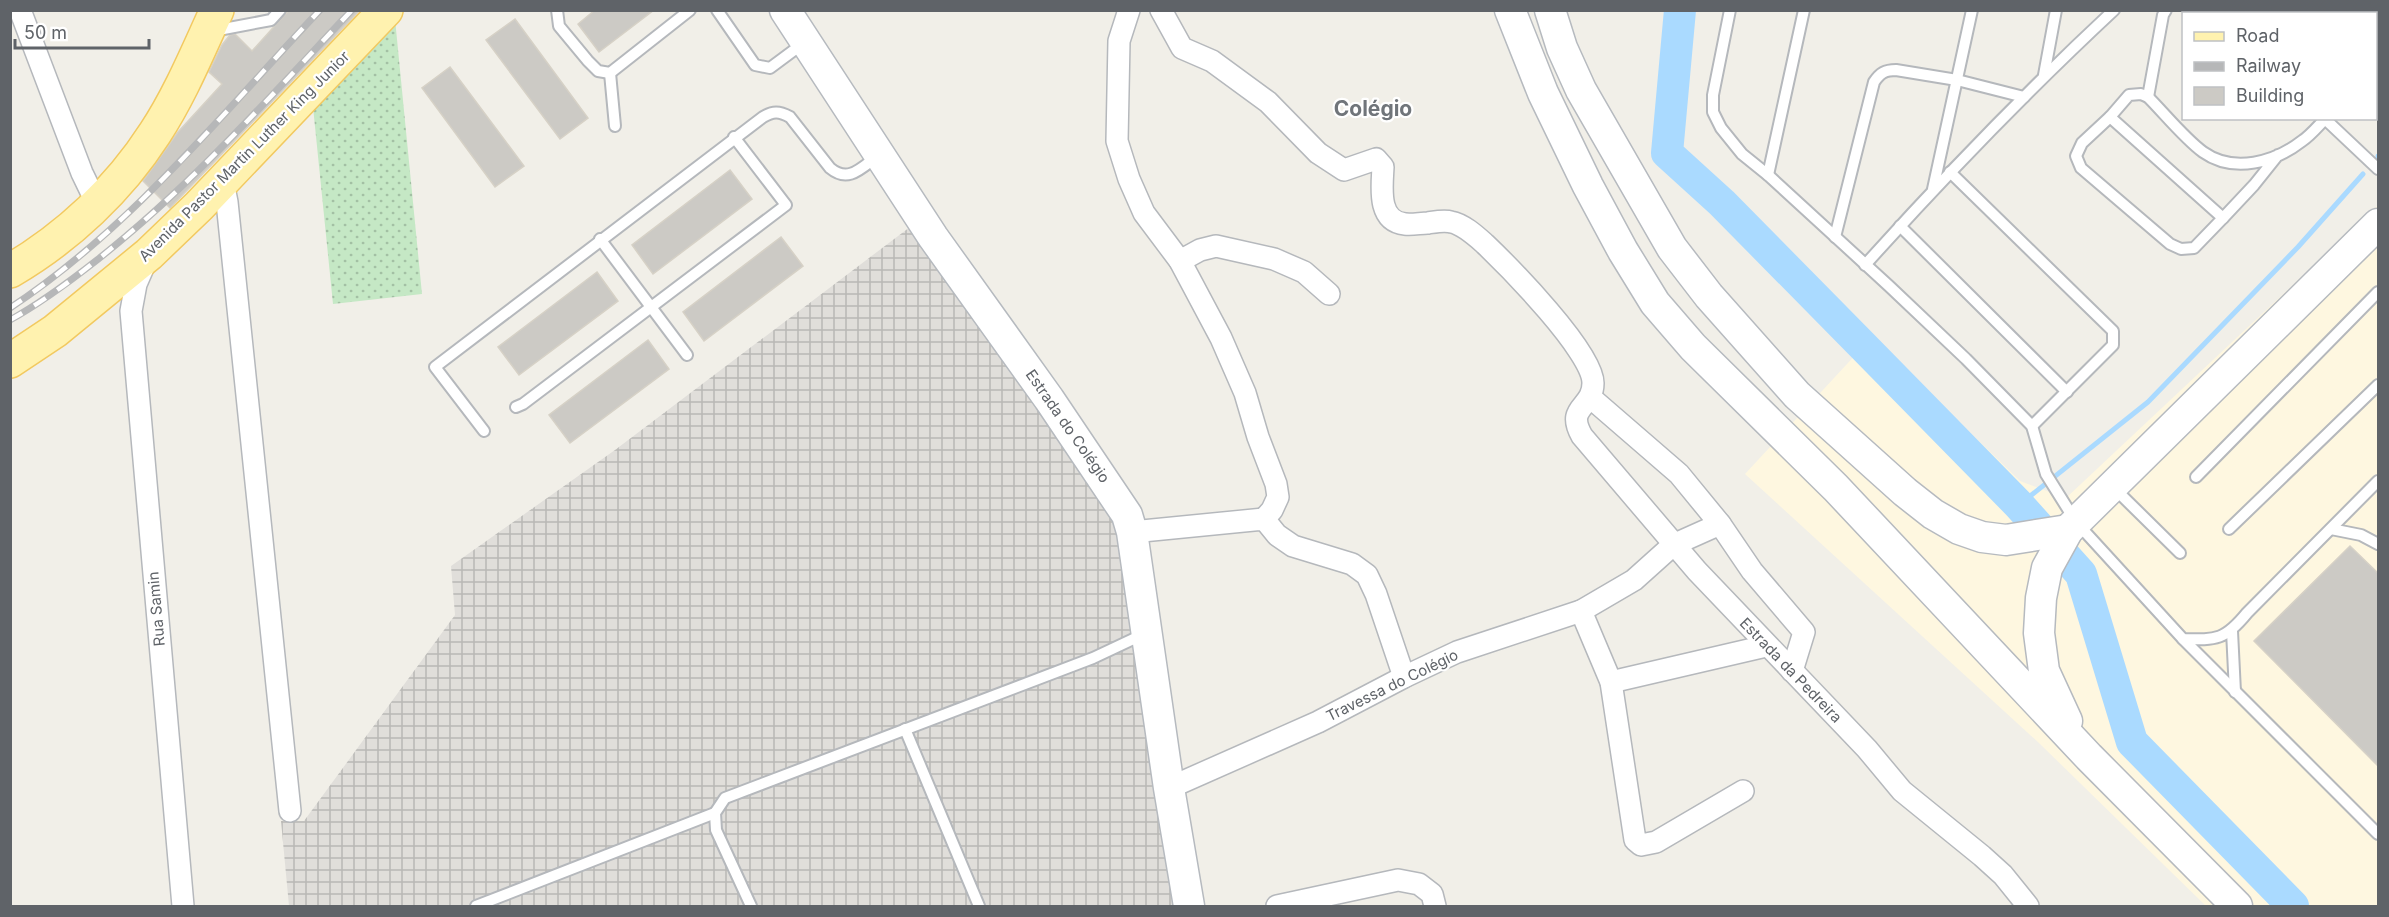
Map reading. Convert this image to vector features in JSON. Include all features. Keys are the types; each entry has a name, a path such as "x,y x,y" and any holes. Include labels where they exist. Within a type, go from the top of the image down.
{"main road":[{"name":"Avenida Pastor Martin Luther King Junior","path":"10,361 55,331 149,254 223,182 386,10"},
{"path":"10,271 29,260 97,204 120,181 156,131 212,21"}],"street":[{"path":"20,10 82,173 97,204"},
{"name":"Estrada do Colégio","path":"785,10 933,237 1114,493 1127,515 1132,532 1169,788 1189,906"},
{"path":"1129,10 1119,41 1117,141 1129,179 1144,213 1180,261 1221,338 1245,393 1258,437 1276,484 1278,497 1272,510 1264,519 1132,532"},
{"path":"1161,10 1182,48 1212,61 1268,102 1326,159 1344,171 1376,159 1383,167 1382,202 1389,216 1403,224 1451,222 1468,230 1485,245 1564,328 1590,370 1593,383 1590,397 1679,474 1720,524 1752,571 1804,632 1792,670"},
{"path":"1510,10 1548,104 1588,186 1655,303 1694,347 1836,488 2089,757 2237,906"},
{"path":"1550,10 1562,48 1581,90 1672,248 1797,395 1905,492 1933,514 1959,529 1982,537 2006,540 2057,539"},
{"path":"223,182 227,202 290,811"},
{"path":"2089,757 2060,710 2044,671 2039,633 2041,598 2057,539 2379,224"},
{"path":"1180,261 1200,249 1216,246 1274,259 1304,272 1329,294"},
{"path":"1637,273 1672,248"},
{"name":"Rua Samin","path":"149,254 136,284 131,311 183,906"},
{"path":"97,298 116,301 131,311"},
{"path":"1694,347 1727,315"},
{"name":"Estrada da Pedreira","path":"1590,397 1576,415 1576,425 1582,436 1673,544 1766,646 1867,749 1902,791 2003,875 2028,906"},
{"path":"1264,519 1277,535 1293,546 1352,564 1367,574 1404,677"},
{"name":"Travessa do Colégio","path":"1169,788 1318,722 1457,652 1581,611 1634,580 1673,544 1720,524"},
{"path":"1581,611 1611,682 1635,840 1641,845 1656,842 1743,791"},
{"path":"1611,682 1766,646"},
{"path":"1277,906 1398,880 1419,884 1432,894 1435,906"}],"lane":[{"path":"212,21 271,20 280,10"},
{"path":"557,10 559,26 588,61 598,71 610,73 690,10"},
{"path":"717,10 755,65 770,68 805,42"},
{"path":"1730,10 1713,95 1713,112 1720,128 1742,154 1865,264 1966,359 2032,426 2046,474 2055,488 2057,539 2183,639 2379,834"},
{"path":"1768,175 1804,10"},
{"path":"1933,189 1972,10"},
{"path":"2044,75 2056,10"},
{"path":"1865,264 1933,189 2044,75 2115,10"},
{"path":"2148,96 2163,15 2166,10"},
{"path":"1836,237 1874,82 1879,75 1887,70 1896,70 1957,80 2024,97"},
{"path":"610,73 615,126"},
{"path":"2278,155 2254,185 2194,248 2181,249 2170,244 2081,168 2076,156 2082,143 2130,95 2148,96 2204,153 2228,163 2255,163 2278,155 2303,141 2324,120"},
{"path":"484,431 435,367 762,117 772,112 782,113 789,117 838,175 849,176 879,155"},
{"path":"2110,117 2223,218"},
{"path":"2326,120 2379,170"},
{"path":"516,407 786,205 734,137"},
{"path":"1950,172 2113,331 2114,345 2032,426"},
{"path":"1900,226 2067,392"},
{"path":"600,239 687,355"},
{"path":"2196,477 2379,292"},
{"path":"2229,529 2379,385"},
{"path":"2183,639 2210,640 2232,631 2247,613 2379,481"},
{"path":"2112,486 2180,553"},
{"path":"2331,529 2361,535 2379,544"},
{"path":"2232,631 2235,692"},
{"path":"751,906 717,830 716,813 725,798 1093,658 1147,632"},
{"path":"905,729 979,906"},
{"path":"476,906 492,904 716,813"}],"shaded area":[{"path":"2378,205 2378,906 2206,906 2039,743 1745,474 1872,337 2020,481 2066,498"},
{"path":"910,227 1120,511 1178,906 289,906 281,821 304,821 455,615 451,566 615,450"}],"green space":[{"path":"395,19 422,294 333,304 312,97"}],"building":[{"path":"289,10 360,10 170,208 143,181 178,132 222,84 209,72 222,45 230,35 235,34 252,51"},
{"path":"595,10 654,10 599,52 578,24"},
{"path":"515,19 588,118 560,139 486,40"},
{"path":"450,67 524,166 495,187 422,88"},
{"path":"730,170 752,199 653,274 632,245"},
{"path":"781,237 803,266 704,341 683,312"},
{"path":"597,272 618,301 519,375 498,347"},
{"path":"648,340 669,369 570,443 549,415"},
{"path":"2350,546 2379,574 2379,767 2254,641"}],"waterway":[{"path":"1680,10 1667,153 1722,203 1860,343 2019,505 2081,574 2132,742 2293,906"},
{"path":"2019,505 2148,402 2298,247 2363,174"}],"railway":[{"path":"10,308 54,277 135,206 320,10"},
{"path":"10,320 76,276 132,232 229,140 352,10"}],"district":[{"name":"Colégio","path":"1373,108"}]}
